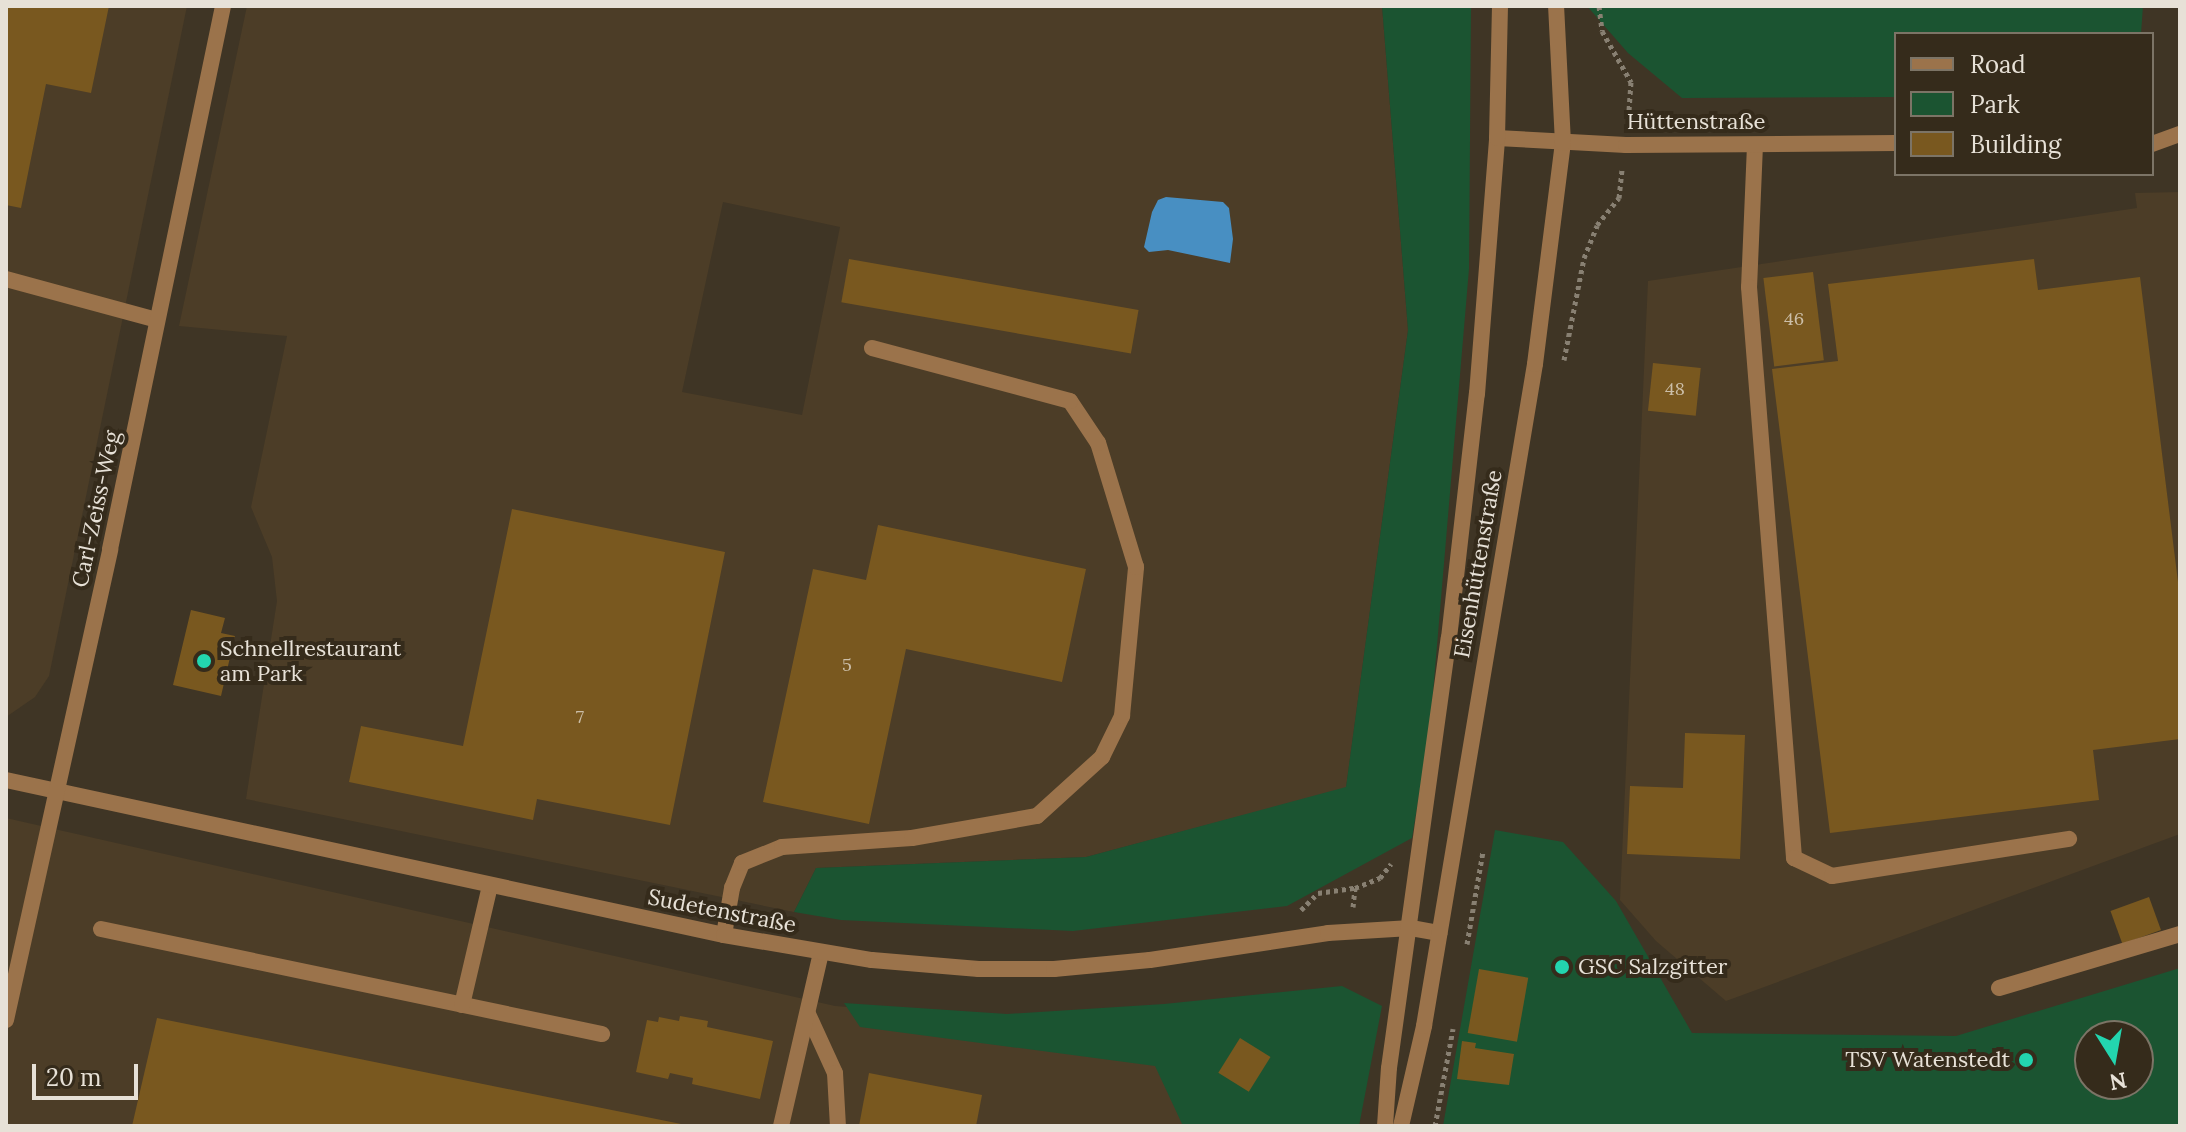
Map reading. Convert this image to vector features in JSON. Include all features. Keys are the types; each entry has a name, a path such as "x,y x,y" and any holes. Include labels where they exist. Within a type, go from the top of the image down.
{"street":[{"name":"Carl-Zeiss-Weg","path":"6,1020 223,6"},
{"name":"Eisenhüttenstraße","path":"1385,1126 1389,1068 1411,928 1475,409 1497,138 1500,6"},
{"name":"Eisenhüttenstraße","path":"1401,1126 1416,1070 1535,364 1563,143 1556,6"},
{"path":"2154,143 2178,130"},
{"name":"Hüttenstraße","path":"1497,138 1626,145 1894,143"},
{"path":"1755,145 1749,287 1794,858 1832,876 2069,839"},
{"path":"6,279 157,320"},
{"path":"724,935 732,888 742,863 782,847 912,838 1037,816 1102,757 1122,716 1136,567 1098,443 1070,401 872,348"},
{"name":"Sudetenstraße","path":"6,780 724,935 821,953 924,966 1054,969 1150,960 1328,933 1411,928 1440,933"},
{"path":"462,1005 490,886"},
{"path":"101,929 602,1034"},
{"path":"1999,988 2180,934"},
{"path":"781,1126 821,953"},
{"path":"808,1014 835,1073 838,1126"}],"path":[{"path":"1563,367 1584,258 1597,225 1619,198 1626,145 1631,82 1602,31 1599,6"},
{"path":"1453,859 1481,862 1483,847"},
{"path":"1270,941 1318,893 1355,888 1380,878 1400,852 1420,851"}],"shaded area":[{"path":"6,6 187,6 49,676 35,697 6,717"},
{"path":"247,6 1382,6 1408,330 1346,788 1086,857 816,868 794,912 246,799 277,601 272,557 251,507 287,336 179,326","holes":["723,202 840,227 802,415 682,392"]},
{"path":"2180,192 2180,834 1726,1001 1656,941 1620,900 1648,281 2137,208 2135,193"},
{"path":"6,818 835,1006 1004,1019 1129,1016 1196,1126 6,1126"}],"green space":[{"path":"1382,6 1471,6 1469,269 1430,728 1412,838 1287,906 1073,931 841,920 794,912 816,868 1086,857 1346,787 1408,330"},
{"path":"1587,6 2143,6 2141,32 1894,32 1894,97 1682,98 1628,53"},
{"name":"GSC Salzgitter","path":"1495,830 1563,842 1616,901 1692,1033 1956,1036 2180,968 2180,1126 1443,1126"},
{"path":"1342,986 1382,1006 1359,1126 1183,1126 1155,1066 860,1027 844,1003 1007,1014 1164,1004"}],"water":[{"path":"1166,197 1223,202 1229,208 1233,239 1230,263 1168,250 1149,252 1144,247 1152,212 1158,200"}],"building":[{"path":"6,6 109,6 91,93 46,84 21,208 6,205"},
{"path":"849,259 1139,310 1131,353 841,302"},
{"path":"2034,259 2038,290 2140,277 2180,598 2180,739 2093,750 2099,800 1830,833 1772,369 1838,361 1828,284"},
{"path":"1813,272 1824,360 1774,366 1763,278"},
{"path":"1653,363 1701,368 1696,416 1648,411"},
{"path":"512,509 725,552 670,825 537,799 533,820 349,782 361,726 463,746"},
{"path":"878,525 1086,569 1062,682 906,649 869,824 763,802 813,569 866,580"},
{"name":"Schnellrestaurant am Park","path":"191,610 225,618 221,633 235,636 221,696 173,685"},
{"path":"1685,733 1745,735 1740,859 1627,854 1630,786 1683,788"},
{"path":"2149,897 2161,930 2122,944 2110,911"},
{"path":"1479,969 1528,978 1517,1042 1468,1033"},
{"path":"680,1016 708,1021 707,1027 773,1041 760,1099 692,1084 693,1078 670,1073 668,1079 636,1072 647,1020 658,1022 659,1017 679,1021"},
{"path":"157,1018 686,1125 132,1126"},
{"path":"1240,1038 1271,1057 1249,1092 1218,1073"},
{"path":"1462,1041 1476,1043 1475,1048 1514,1054 1509,1085 1457,1079"},
{"path":"869,1073 982,1095 976,1126 859,1126"}],"place":[{"name":"Schnellrestaurant am Park","path":"204,661"},
{"name":"GSC Salzgitter","path":"1562,967"},
{"name":"TSV Watenstedt","path":"2026,1060"}]}
